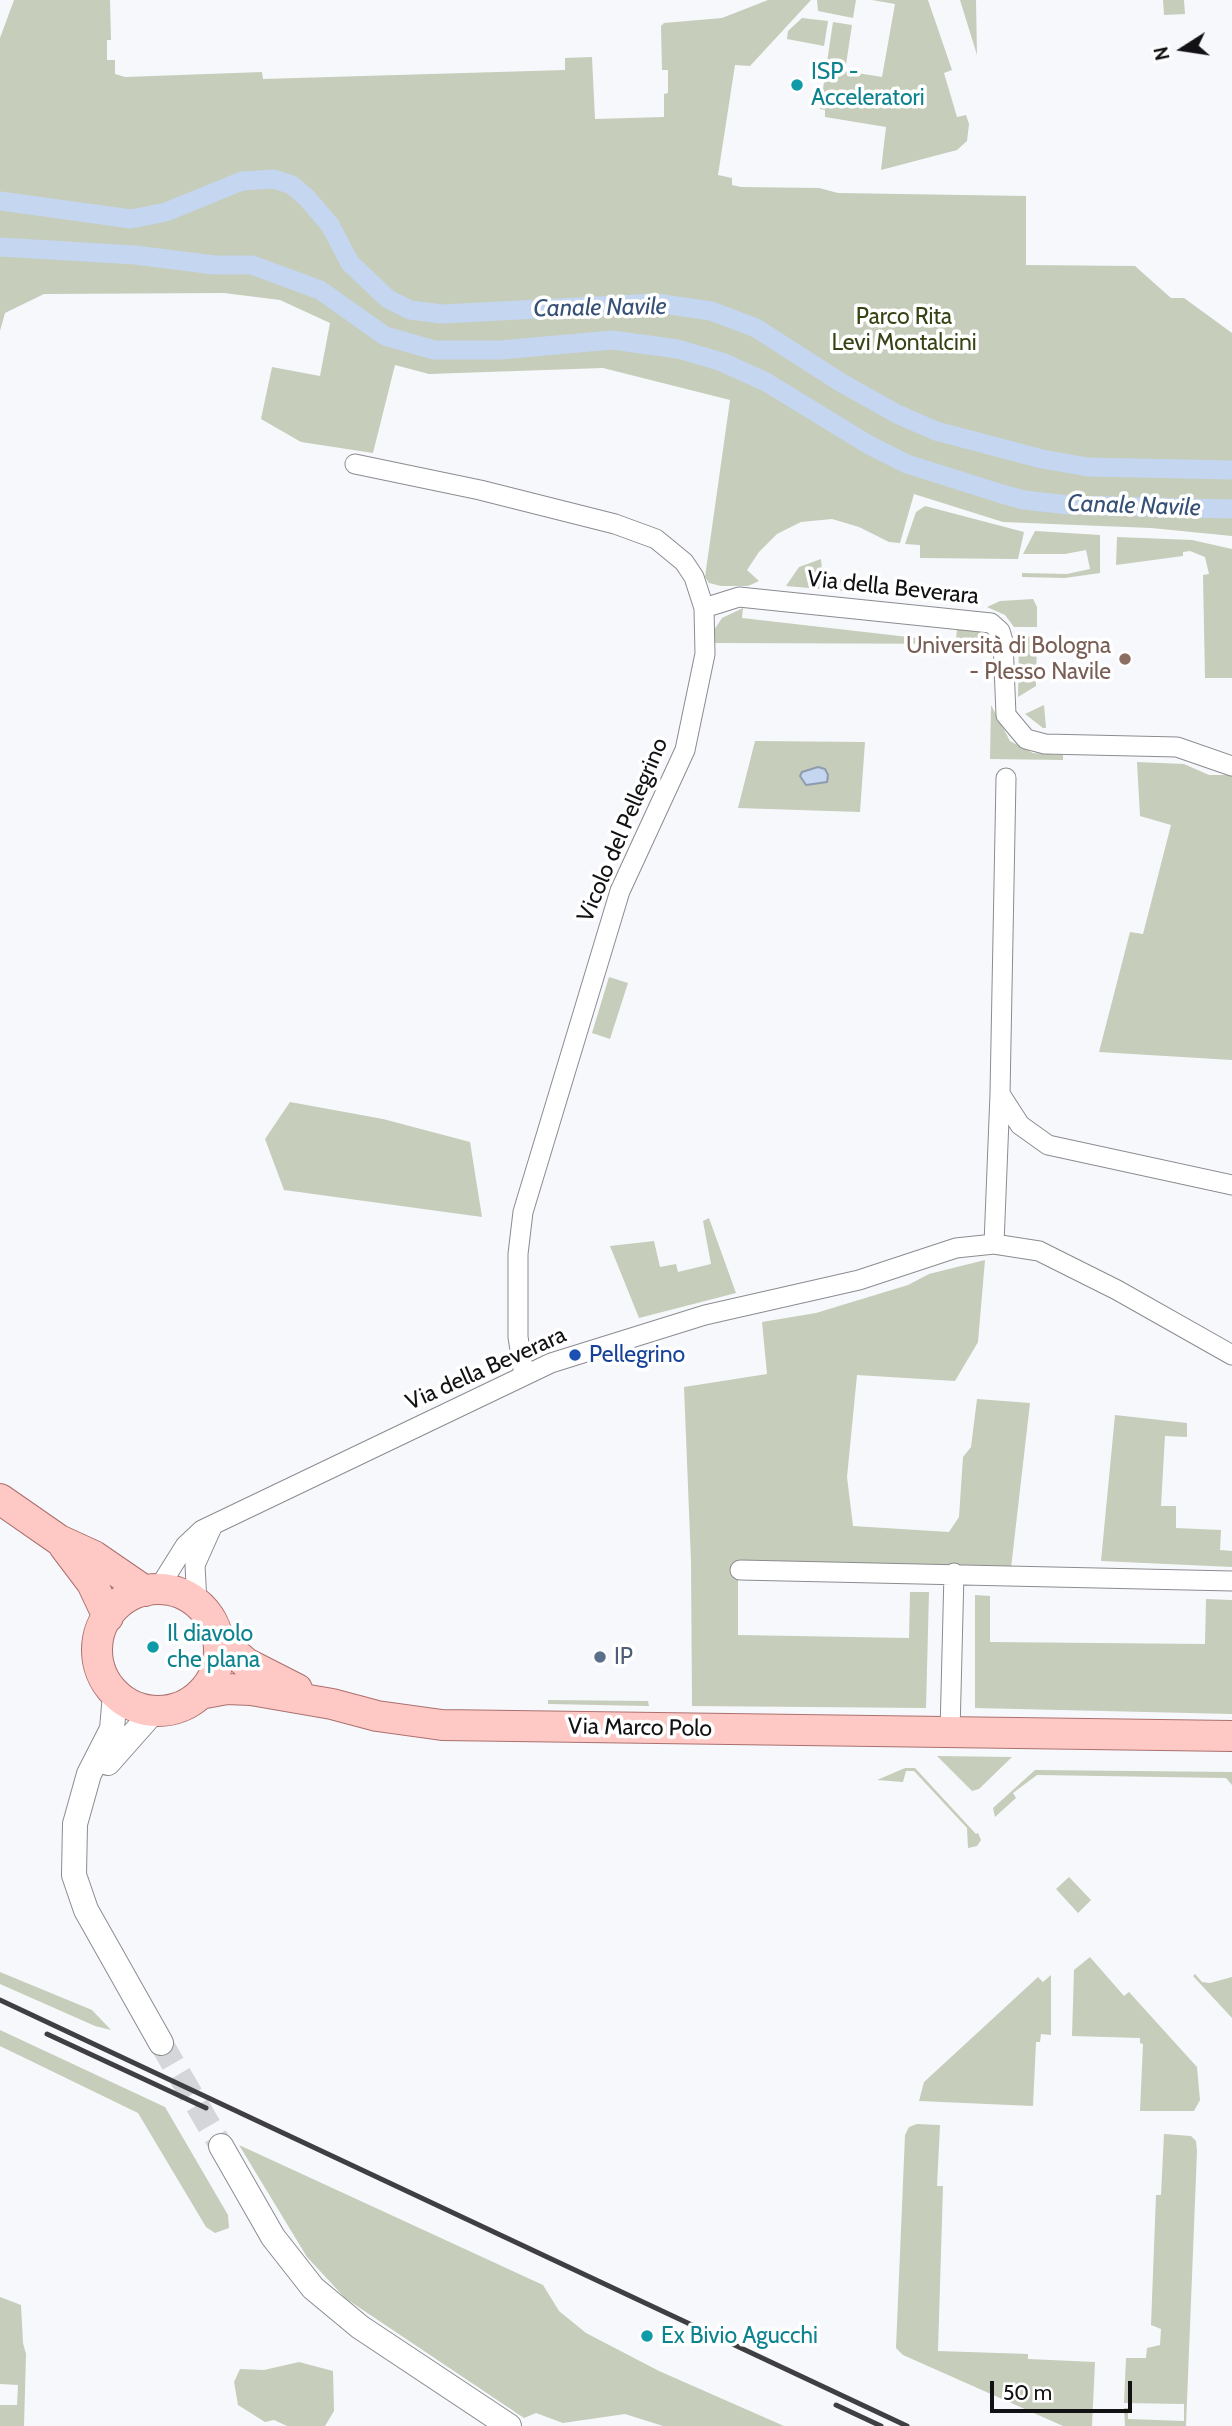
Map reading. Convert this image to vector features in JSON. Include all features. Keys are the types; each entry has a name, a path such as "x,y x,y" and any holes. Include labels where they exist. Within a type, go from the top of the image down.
{"main road":[{"path":"0,1500 59,1540 94,1556 151,1590"},
{"path":"59,1540 88,1577 108,1617"},
{"path":"151,1590 175,1591 197,1603 209,1617 219,1640 216,1671 201,1693 179,1707 154,1711 131,1705 115,1693 102,1674 98,1659 99,1636 108,1617 121,1602 151,1590"},
{"name":"Via Marco Polo","path":"219,1640 246,1663 332,1704"},
{"name":"Via Marco Polo","path":"201,1693 244,1690 332,1704 377,1716 442,1725 1232,1736"}],"street":[{"name":"Vicolo del Pellegrino","path":"355,464 561,510 615,524 656,539 684,562 694,577 704,608 705,654 685,750 620,891 523,1212 518,1254 518,1295 519,1337 524,1375"},
{"name":"Via della Beverara","path":"704,608 739,597 991,623 1000,631 1003,641 1006,715 1026,739 1045,744 1177,747 1232,766"},
{"path":"995,1244 1006,778"},
{"path":"1000,1094 1020,1125 1048,1146 1232,1185"},
{"name":"Via della Beverara","path":"151,1590 194,1536 524,1375 575,1355 705,1315 859,1280 937,1253 995,1244 1029,1248 1065,1261 1232,1355"},
{"path":"197,1603 195,1565 204,1539 214,1525"},
{"path":"740,1570 1232,1581"},
{"path":"950,1732 954,1573"},
{"path":"115,1693 112,1729 89,1774 80,1804 72,1854 82,1903 161,2043"},
{"path":"80,1804 124,1741 154,1711"},
{"path":"221,2146 273,2237 313,2288 360,2327 509,2426"}],"green space":[{"name":"Parco Rita Levi Montalcini","path":"14,0 110,0 111,40 107,40 107,60 115,60 115,74 125,77 262,72 263,79 565,70 565,58 592,57 595,119 664,117 668,70 662,70 661,26 664,23 722,18 768,0 811,0 750,66 735,65 718,175 732,178 732,185 741,187 819,188 838,193 1026,196 1026,265 1135,266 1171,298 1184,298 1232,333 1232,536 1151,528 1003,522 914,494 900,543 889,542 859,527 832,519 801,522 777,534 759,552 747,570 759,581 748,586 721,586 709,583 705,577 730,400 603,368 429,374 395,365 373,453 301,442 261,419 272,367 320,376 330,323 280,300 224,293 44,294 5,313 0,331 0,38"},
{"path":"817,0 856,0 853,18 818,11"},
{"path":"872,0 928,0 952,70 944,73 957,117 966,115 969,124 967,141 957,150 881,170 886,127 825,117 825,110 820,109 833,22 852,25 845,71 882,77 895,4"},
{"path":"960,0 976,0 977,55"},
{"path":"1163,0 1184,0 1185,14 1164,15"},
{"path":"802,18 828,21 824,46 787,39 788,31"},
{"path":"925,506 1024,532 1018,559 920,558 920,545 905,544 916,512"},
{"path":"1035,531 1100,535 1100,573 1065,578 1022,577 1022,573 1067,574 1090,569 1086,550 1065,554 1023,554"},
{"path":"1117,537 1192,540 1232,549 1232,678 1205,678 1203,575 1209,574 1205,557 1190,551 1183,552 1183,556 1116,565"},
{"path":"821,559 822,572 840,579 855,592 786,586 799,567"},
{"path":"1033,599 1037,607 1037,627 1014,627 1005,615 987,607 1000,601"},
{"path":"743,608 742,618 952,642 956,639 957,629 980,631 989,636 992,644 711,643 714,630 722,618"},
{"path":"1037,636 1036,686 1018,697 1019,637"},
{"path":"991,705 1010,741 1033,753 1063,755 1063,760 990,759"},
{"path":"1044,705 1046,728 1025,714"},
{"path":"755,741 865,742 860,812 738,808"},
{"path":"1137,762 1184,764 1209,775 1232,775 1232,1060 1099,1052 1130,932 1143,934 1171,825 1140,816"},
{"path":"609,977 628,983 610,1039 592,1033"},
{"path":"290,1102 383,1119 470,1142 482,1217 284,1190 265,1139"},
{"path":"709,1218 736,1293 639,1318 610,1246 654,1241 660,1267 676,1264 678,1272 711,1264 703,1221"},
{"path":"985,1260 978,1342 955,1381 857,1375 847,1477 853,1526 949,1532 959,1517 963,1457 971,1447 977,1399 1030,1403 1011,1568 738,1562 738,1635 909,1638 910,1592 929,1592 926,1708 692,1706 691,1561 684,1387 767,1374 762,1322 816,1313 908,1285 929,1274"},
{"path":"1115,1415 1187,1423 1187,1437 1165,1436 1161,1506 1176,1506 1176,1528 1221,1530 1220,1550 1232,1551 1232,1567 1101,1561"},
{"path":"975,1595 990,1596 990,1642 1205,1644 1206,1599 1232,1600 1232,1714 975,1708"},
{"path":"548,1700 648,1701 649,1706 548,1704"},
{"path":"937,1756 1012,1757 979,1789 972,1791"},
{"path":"905,1768 915,1768 976,1834 978,1833 981,1840 977,1846 968,1848 967,1828 914,1771 906,1771 903,1782 877,1780"},
{"path":"1035,1770 1232,1772 1232,1785 1226,1778 1037,1775 1013,1793 1016,1798 995,1817 993,1808"},
{"path":"1069,1877 1091,1900 1078,1913 1056,1889"},
{"path":"1090,1957 1124,1996 1129,1992 1197,2067 1200,2100 1194,2111 1140,2111 1143,2044 1140,2043 1140,2038 1072,2036 1074,1970"},
{"path":"0,1972 92,2010 111,2030 95,2026 0,1984"},
{"path":"1195,1974 1202,1982 1210,1983 1232,1977 1232,2018 1193,1976"},
{"path":"1051,1975 1051,2035 1041,2034 1040,2042 1036,2042 1033,2106 919,2101 924,2082 1038,1977 1043,1982"},
{"path":"0,2030 165,2107 228,2215 229,2228 215,2233 206,2227 138,2113 0,2046"},
{"path":"917,2124 940,2125 937,2186 943,2186 938,2351 1028,2354 1028,2359 1095,2362 1092,2426 1063,2426 903,2355 896,2348 905,2135 909,2127"},
{"path":"1164,2134 1191,2136 1196,2141 1197,2151 1186,2426 1125,2426 1124,2408 1128,2408 1128,2419 1184,2421 1184,2404 1124,2403 1126,2358 1146,2358 1147,2348 1160,2345 1161,2329 1151,2325 1156,2195 1161,2195"},
{"path":"239,2145 543,2285 559,2311 586,2333 659,2371 784,2426 663,2426 625,2414 563,2423 536,2413 524,2418 345,2298 307,2257"},
{"path":"0,2297 21,2305 26,2354 24,2426 0,2426 0,2405 17,2405 18,2385 0,2384"},
{"path":"299,2362 333,2371 334,2411 325,2426 287,2426 274,2420 265,2422 238,2405 234,2382 240,2369 264,2370"}],"water":[{"path":"818,767 825,769 827,782 806,785 800,776 802,772"}],"waterway":[{"name":"Canale Navile","path":"0,201 131,219 166,212 242,181 274,179 292,185 307,198 330,225 350,263 388,299 410,310 442,314 656,303 711,311 756,328 840,382 897,414 936,431 1042,459 1088,467 1232,470"},
{"name":"Canale Navile","path":"0,247 135,255 214,265 252,265 320,290 385,336 434,350 500,350 612,340 678,349 722,362 766,382 869,445 907,464 1002,494 1024,500 1069,505 1232,509"}],"tunnel":[{"path":"161,2043 221,2146"}],"railway":[{"path":"0,2000 907,2426"},
{"path":"47,2034 206,2108"},
{"path":"836,2405 881,2426"}],"place":[{"name":"ISP - Acceleratori","path":"797,85"},
{"name":"Università di Bologna - Plesso Navile","path":"1125,659"},
{"name":"Pellegrino","path":"575,1355"},
{"name":"Il diavolo che plana","path":"153,1647"},
{"name":"IP","path":"600,1657"},
{"name":"Ex Bivio Agucchi","path":"647,2336"}]}
